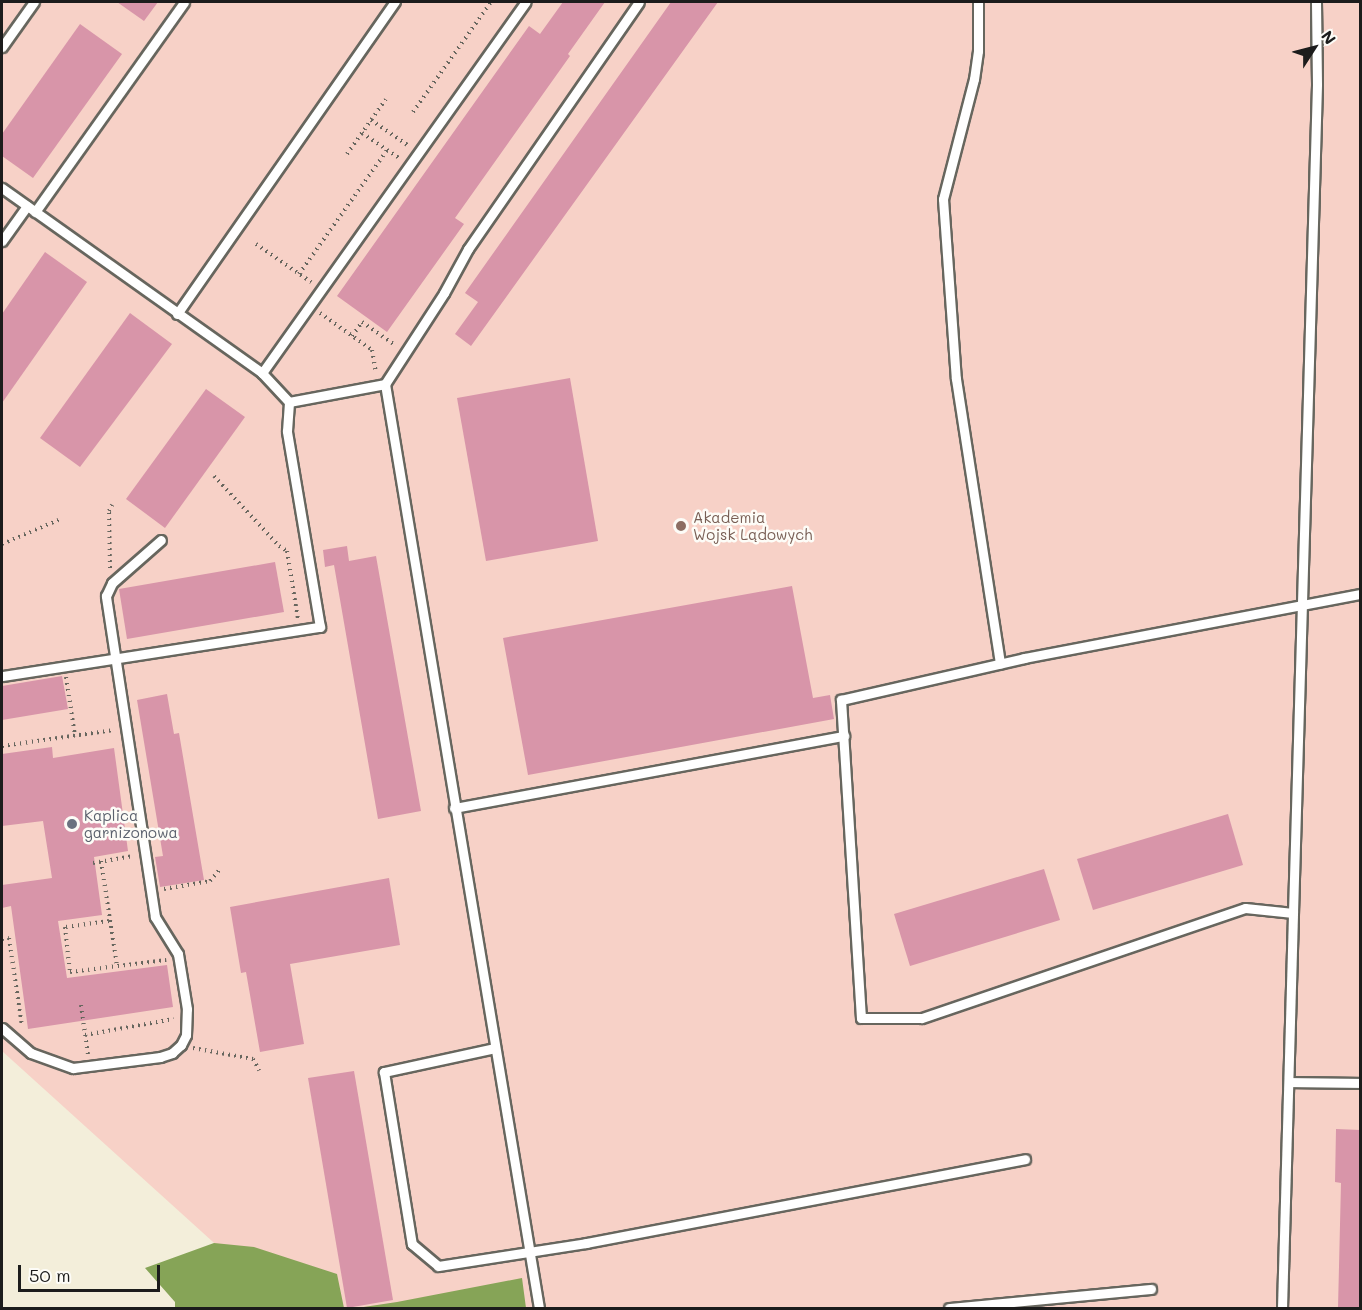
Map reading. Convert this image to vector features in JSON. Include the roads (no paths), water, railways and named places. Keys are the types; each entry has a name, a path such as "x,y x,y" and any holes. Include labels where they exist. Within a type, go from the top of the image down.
{"lane":[{"path":"2,46 34,2"},
{"path":"2,241 31,209 184,2"},
{"path":"177,314 395,2"},
{"path":"262,373 526,2"},
{"path":"539,1308 385,384 444,293 468,249 639,2"},
{"path":"978,2 978,51 974,79 943,199 956,379 1000,664"},
{"path":"1282,1308 1317,84 1316,2"},
{"path":"2,189 262,373 289,402 287,431 320,627 2,676"},
{"path":"289,402 385,384"},
{"path":"2,1028 31,1053 47,1060 83,1068 160,1057 172,1053 183,1041 187,1024 187,1009 173,943 165,937 155,917 106,596 112,583 161,540"},
{"path":"1293,913 1245,908 921,1018 861,1018 841,700 1000,664 1360,594"},
{"path":"454,808 844,736"},
{"path":"495,1048 384,1072 412,1244 438,1266 586,1243 1025,1159"},
{"path":"1289,1082 1360,1083"},
{"path":"949,1308 1151,1289"}],"place":[{"name":"Akademia Wojsk Lądowych","path":"681,526"},
{"name":"Kaplica garnizonowa","path":"72,824"}]}
